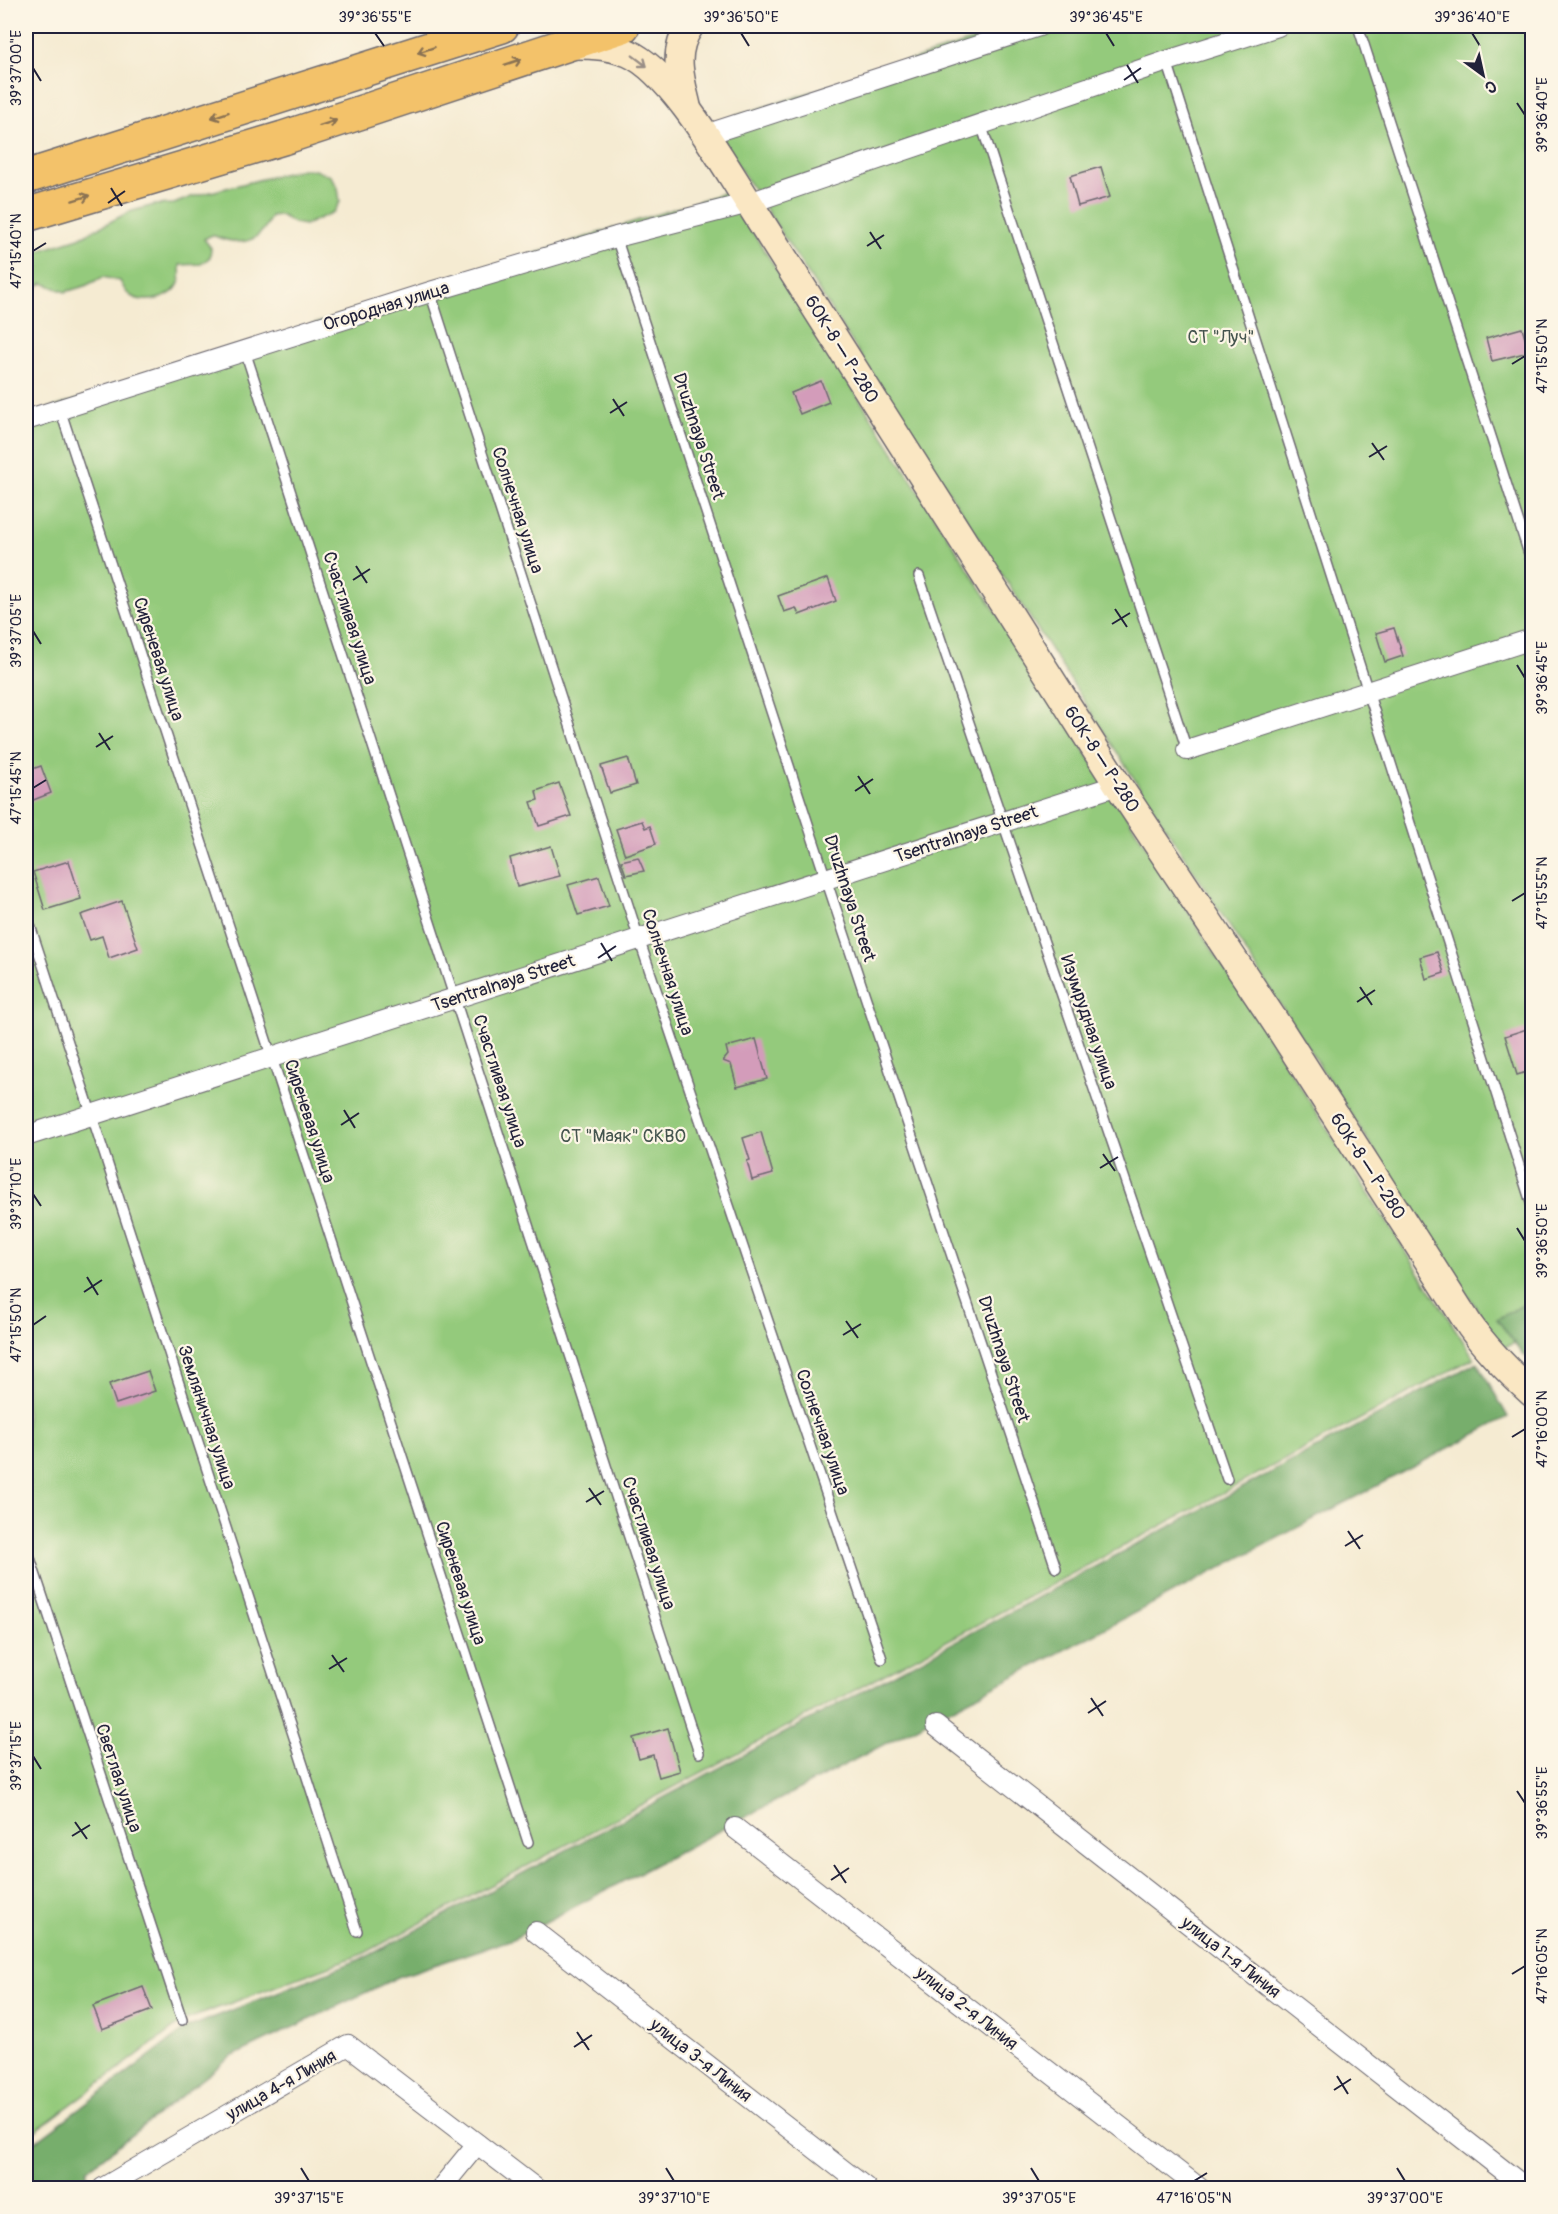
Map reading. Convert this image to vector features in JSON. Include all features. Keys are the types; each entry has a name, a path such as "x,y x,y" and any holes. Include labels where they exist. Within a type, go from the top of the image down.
{"highway":[{"path":"26,177 502,26"},
{"path":"26,215 283,138 623,26"},
{"path":"273,99 268,111 272,128 283,138"}],"street":[{"name":"60К-8 — Р-280","path":"689,112 680,79 678,60 682,37 690,26"},
{"path":"705,135 1039,26"},
{"name":"Огородная улица","path":"26,420 430,292 616,237 749,203 1167,61 1278,26"},
{"name":"60К-8 — Р-280","path":"564,45 605,46 630,54 663,80 689,112 1118,785 1278,1026 1470,1326 1500,1364 1533,1393"},
{"path":"1187,750 1533,639"},
{"name":"Tsentralnaya Street","path":"26,1136 1118,785"},
{"name":"улица 1-я Линия","path":"936,1726 1526,2188"},
{"name":"улица 2-я Линия","path":"735,1828 1199,2188"},
{"name":"улица 3-я Линия","path":"536,1932 866,2188"},
{"name":"улица 4-я Линия","path":"103,2188 348,2045 535,2188"},
{"path":"441,2188 477,2144"}],"lane":[{"path":"1358,26 1533,564"},
{"path":"1167,61 1533,1206"},
{"path":"981,124 1187,750"},
{"name":"Druzhnaya Street","path":"616,237 826,879 1056,1568"},
{"name":"Солнечная улица","path":"430,292 639,939 882,1659"},
{"name":"Счастливая улица","path":"245,351 699,1753"},
{"name":"Сиреневая улица","path":"60,409 528,1842"},
{"name":"Изумрудная улица","path":"919,576 1227,1479"},
{"name":"Земляничная улица","path":"26,913 357,1931"},
{"name":"Светлая улица","path":"26,1546 182,2020"}],"green space":[{"name":"СТ \"Луч\"","path":"1018,26 1532,26 1532,1358 1515,1343 1502,1348 711,124"},
{"path":"302,169 315,170 331,176 338,188 340,202 334,212 305,225 294,223 280,215 271,216 260,233 247,241 231,241 212,235 204,239 211,248 210,257 201,264 180,265 180,280 177,287 166,296 151,300 137,299 127,293 120,281 103,277 65,292 43,283 26,301 26,255 79,238 129,212 154,205 174,204 191,197"},
{"name":"СТ \"Маяк\" СКВО","path":"727,192 1474,1358 365,1953 183,2021 26,2138 26,416"},
{"path":"1532,1300 1532,1362 1522,1353 1497,1319"},
{"path":"1477,1362 1508,1417 513,1939 398,1977 231,2057 87,2170 86,2188 26,2188 26,2145 35,2142 187,2028 368,1956"}],"building":[{"path":"1101,167 1110,197 1078,206 1070,176"},
{"path":"1522,328 1529,352 1492,361 1486,338"},
{"path":"821,381 829,402 800,414 791,393"},
{"path":"828,578 836,601 799,615 796,608 784,612 778,596"},
{"path":"1394,628 1403,656 1385,662 1376,633"},
{"path":"628,758 636,785 610,793 601,766"},
{"path":"41,766 51,793 26,803 26,771"},
{"path":"559,783 571,816 539,826 531,802 538,800 536,791"},
{"path":"642,821 645,828 650,826 656,844 625,855 616,829"},
{"path":"551,846 560,876 517,887 510,858"},
{"path":"638,857 644,871 626,875 621,861"},
{"path":"69,861 81,899 45,910 33,872"},
{"path":"599,876 609,906 578,915 568,885"},
{"path":"122,901 138,948 109,958 102,936 90,940 81,915"},
{"path":"1437,952 1444,973 1426,979 1420,957"},
{"path":"1533,1027 1533,1070 1517,1075 1505,1036"},
{"path":"756,1039 767,1079 737,1087 731,1064 723,1061 728,1055 726,1047"},
{"path":"761,1132 773,1174 752,1180 747,1161 750,1160 743,1138"},
{"path":"148,1371 155,1391 116,1404 109,1384"},
{"path":"668,1728 680,1771 659,1777 653,1755 639,1759 633,1738"},
{"path":"143,1987 152,2010 102,2029 93,2006"}]}
